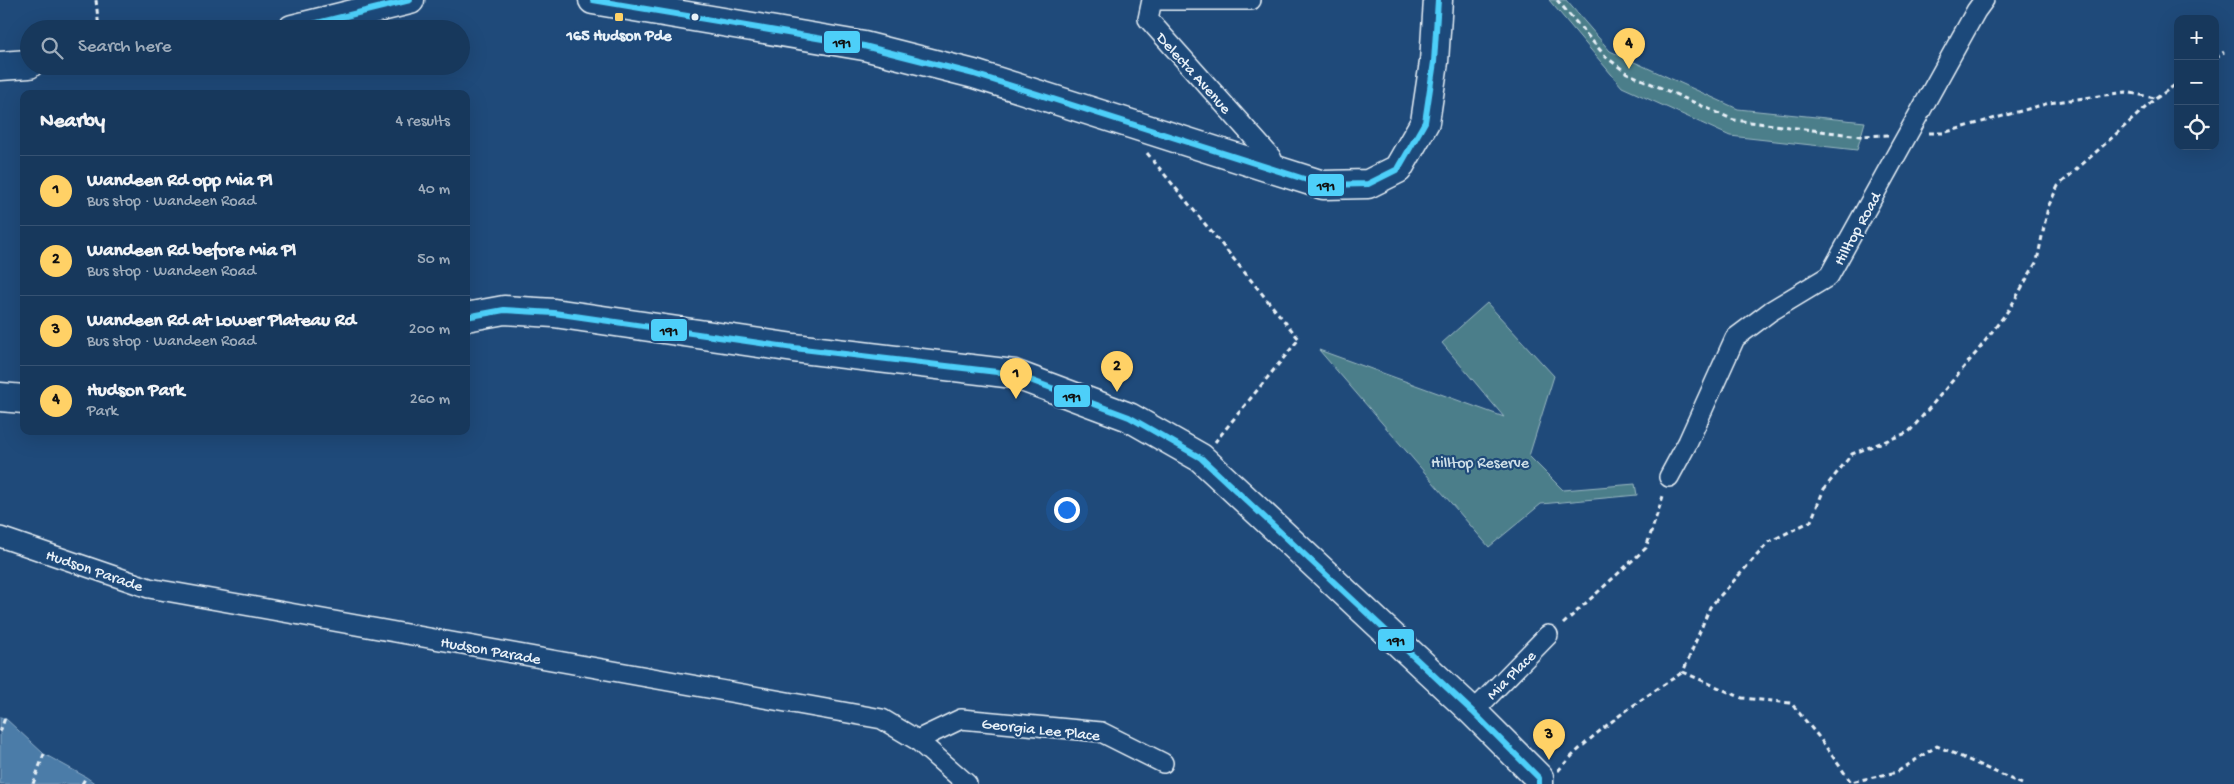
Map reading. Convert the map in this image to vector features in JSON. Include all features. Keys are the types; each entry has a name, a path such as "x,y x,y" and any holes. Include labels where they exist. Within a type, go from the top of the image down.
{"street":[{"path":"329,20 410,0"},
{"path":"593,0 864,46 974,74 1323,185 1368,184 1398,169 1425,122 1434,62 1438,0"},
{"name":"Delecta Avenue","path":"1251,0 1152,0 1148,19 1271,157 1277,171"},
{"name":"Hilltop Road","path":"1668,477 1688,442 1735,338 1771,311 1830,276 1976,11 1984,0"},
{"path":"0,66 20,65"},
{"path":"470,316 504,310 554,313 794,348 1014,374 1129,417 1202,458 1472,712 1543,783"},
{"path":"0,398 20,399"},
{"name":"Hudson Parade","path":"0,537 148,588 882,718 917,740 967,784"},
{"name":"Mia Place","path":"1472,712 1548,635"},
{"name":"Georgia Lee Place","path":"917,740 961,719 1082,730 1101,732 1163,763"}],"path":[{"path":"96,0 98,20"},
{"path":"1557,0 1606,57 1627,73 1734,120 1860,136 1943,133 2049,103 2126,92 2155,98"},
{"path":"2219,55 2224,52"},
{"path":"1543,783 1632,707 1683,672 1710,607 1769,542 1811,521 1824,489 1852,454 1908,432 1976,353 2010,308 2037,261 2048,207 2058,186 2155,98 2174,86"},
{"path":"1145,150 1299,339 1202,458"},
{"path":"1548,635 1558,629 1646,548 1659,513 1668,477"},
{"path":"1683,672 1742,698 1791,703 1818,736 1851,782 1897,772 1937,746 2022,784"},
{"path":"0,732 5,718"},
{"path":"33,784 44,754"},
{"path":"82,784 86,777"}],"green space":[{"path":"1549,0 1566,0 1610,51 1738,109 1865,122 1857,150 1730,136 1622,87"},
{"name":"Hilltop Reserve","path":"1487,303 1554,376 1529,456 1563,490 1635,484 1637,495 1541,504 1489,547 1319,350 1504,417 1442,343"}],"water":[{"path":"0,717 5,718 44,754 96,784 0,784"}],"transit line":[{"name":"191","path":"329,20 410,0"},
{"name":"191","path":"593,0 864,46 974,74 1323,185 1368,184 1398,169 1425,122 1434,62 1438,0"},
{"name":"191","path":"470,316 504,310 554,313 794,348 1014,374 1129,417 1201,458 1473,712 1539,778 1539,784"}],"place":[{"name":"165 Hudson Pde","path":"619,17"},
{"name":"Hudson Park","path":"1629,69"},
{"name":"Wandeen Rd before Mia Pl","path":"1117,392"},
{"name":"Wandeen Rd opp Mia Pl","path":"1016,399"},
{"name":"Wandeen Rd at Lower Plateau Rd","path":"1549,760"}]}
